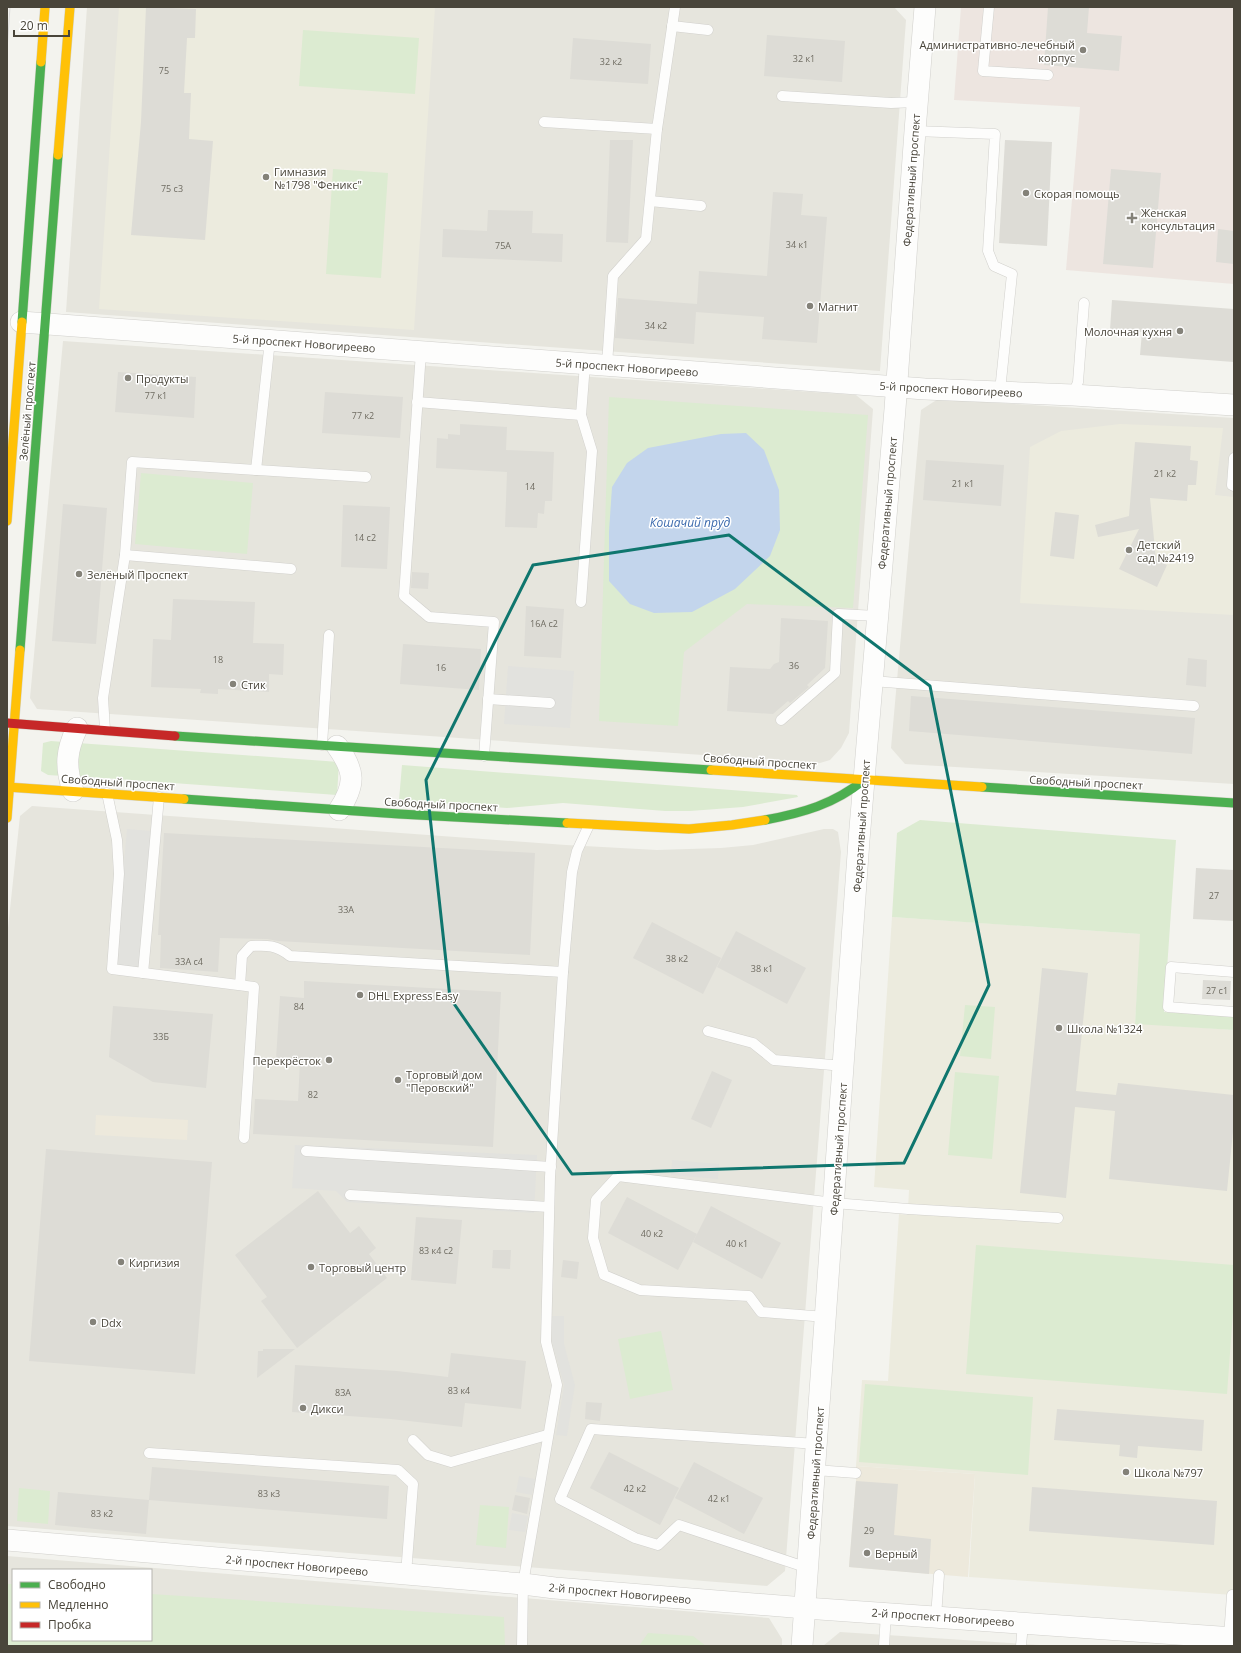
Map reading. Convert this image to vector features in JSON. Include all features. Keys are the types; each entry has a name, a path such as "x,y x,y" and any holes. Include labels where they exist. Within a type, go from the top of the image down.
{"main road":[{"name":"Зелёный проспект","path":"7,521 13,345 21,322 45,7"},
{"name":"Зелёный проспект","path":"7,818 11,723 46,324 70,7"},
{"name":"Свободный проспект","path":"11,723 159,735 1234,803"},
{"name":"Свободный проспект","path":"9,787 339,810 589,825 689,829 745,824 786,816 820,806 840,797 857,788 864,780"}],"street":[{"name":"Федеративный проспект","path":"802,1646 864,780 897,387 925,7"},
{"name":"5-й проспект Новогиреево","path":"21,322 897,387 1000,391 1234,405"},
{"path":"73,791 68,775 67,758 70,742 77,728"},
{"path":"330,746 348,760 352,778 348,795 339,810"},
{"name":"2-й проспект Новогиреево","path":"7,1540 555,1588 805,1608 1232,1637"}],"lane":[{"path":"607,365 613,276 646,239 657,128 675,7"},
{"path":"989,7 983,71 1048,75"},
{"path":"672,26 708,30"},
{"path":"782,96 890,103 917,102"},
{"path":"544,122 657,128"},
{"path":"915,131 995,134 988,251 994,266 1012,274 1000,391"},
{"path":"650,201 701,206"},
{"path":"1073,395 1078,382 1084,303"},
{"path":"256,470 270,340"},
{"path":"421,352 404,596 429,617 494,622 484,756"},
{"path":"581,602 592,451 581,415 585,364"},
{"path":"417,402 581,415"},
{"path":"1234,458 1232,485 1234,486"},
{"path":"105,730 103,698 125,555 132,462 366,477"},
{"path":"125,555 292,569"},
{"path":"781,720 835,673 838,614 878,616"},
{"path":"329,635 330,746"},
{"path":"872,681 1194,706"},
{"path":"488,699 550,703"},
{"path":"107,793 117,840 119,874 112,969 254,987 244,1138"},
{"path":"143,973 159,797"},
{"path":"522,1646 523,1584 547,1435 557,1384 546,1342 549,1207 562,972 572,872 577,851 589,825"},
{"path":"240,985 242,956 250,946 268,945 282,949 290,956 562,972"},
{"path":"1234,972 1171,967 1168,1007 1234,1012"},
{"path":"708,1031 753,1043 774,1060 844,1066"},
{"path":"306,1151 551,1167"},
{"path":"826,1316 761,1312 748,1296 640,1290 604,1275 593,1238 596,1200 618,1176 834,1203 1058,1218"},
{"path":"350,1194 549,1207"},
{"path":"808,1568 679,1525 658,1545 635,1538 560,1499 591,1429 817,1444"},
{"path":"413,1440 428,1455 451,1462 547,1435"},
{"path":"149,1453 398,1470 413,1484 406,1574"},
{"path":"815,1470 856,1473"},
{"path":"936,1617 939,1575"},
{"path":"1232,1595 1232,1637"},
{"path":"884,1646 886,1613"},
{"path":"1021,1646 1023,1623"}],"highlighted area":[{"path":"729,535 930,686 989,985 904,1163 572,1174 450,998 426,780 533,565"}],"shaded area":[{"path":"87,7 894,7 906,20 880,371 66,312"},
{"name":"Гимназия №1798 \"Феникс\"","path":"119,7 435,7 414,330 99,309"},
{"path":"961,7 1234,7 1234,284 1066,270 1080,107 954,100"},
{"path":"63,341 856,395 873,409 849,733 841,748 830,760 820,763 37,709 30,698"},
{"path":"938,399 1234,418 1234,784 905,764 891,748 921,410"},
{"name":"Детский сад №2419","path":"1120,424 1223,428 1215,495 1234,497 1234,615 1020,603 1030,447 1061,431"},
{"path":"508,666 574,671 570,728 504,724"},
{"path":"32,806 566,845 657,850 721,848 753,845 824,829 833,829 838,832 841,852 785,1571 767,1586 7,1526 7,937 20,816"},
{"path":"127,829 152,831 140,968 115,966"},
{"path":"892,917 1141,934 1135,1023 1234,1030 1234,1595 969,1577 975,1474 856,1466 862,1380 888,1381 899,1214 907,1215 908,1209 909,1190 874,1187"},
{"path":"96,1115 188,1120 187,1140 95,1135"},
{"path":"295,1145 537,1155 534,1213 347,1202 336,1191 292,1188"},
{"path":"672,1160 719,1164 718,1179 671,1175"},
{"path":"552,1316 564,1316 564,1344 575,1385 567,1436 556,1435 564,1385 552,1343"},
{"path":"856,1466 975,1474 968,1577 849,1567"},
{"path":"519,1476 535,1479 532,1495 516,1492"},
{"path":"512,1513 528,1516 525,1532 509,1530"},
{"path":"7,1556 769,1618 782,1639 782,1646 7,1646"},
{"path":"840,1632 1055,1646 823,1646"}],"green space":[{"path":"303,30 419,38 415,94 299,86"},
{"path":"333,169 388,173 381,278 326,274"},
{"path":"609,397 868,415 853,608 747,604 684,652 678,726 599,721"},
{"path":"141,473 253,483 247,554 135,544"},
{"path":"51,741 64,742 63,776 48,775 41,771 43,743"},
{"path":"78,743 339,762 337,795 76,776"},
{"path":"402,765 797,795 798,797 743,807 690,811 665,811 563,803 507,808 399,800"},
{"path":"920,820 1176,840 1164,1012 1234,1016 1234,1030 1135,1024 1140,934 892,917 897,833"},
{"path":"965,1005 995,1007 991,1059 960,1056"},
{"path":"955,1072 999,1076 992,1159 948,1155"},
{"path":"976,1245 1234,1265 1234,1298 1227,1394 966,1374"},
{"path":"661,1331 673,1390 630,1399 618,1339"},
{"path":"865,1384 1033,1397 1028,1475 859,1462"},
{"path":"19,1488 50,1491 48,1524 17,1521"},
{"path":"480,1505 509,1507 506,1548 476,1545"},
{"path":"7,1584 12,1584 12,1641 152,1641 152,1594 504,1617 505,1646 7,1646"},
{"path":"648,1633 693,1636 706,1646 639,1646"}],"water":[{"name":"Кошачий пруд","path":"746,433 764,450 779,490 780,530 770,556 735,589 692,612 654,613 630,604 609,581 609,532 612,487 627,463 648,448 721,434"}],"building":[{"path":"146,7 196,9 195,38 187,38 184,93 191,93 189,139 213,141 205,240 131,235 141,122"},
{"name":"Административно-лечебный корпус","path":"1048,7 1089,7 1087,33 1122,36 1119,71 1044,65"},
{"path":"767,35 845,41 842,82 764,76"},
{"path":"573,38 651,44 648,84 570,79"},
{"path":"610,140 633,140 628,243 606,242"},
{"name":"Скорая помощь","path":"1005,140 1052,142 1047,246 999,243"},
{"name":"Женская консультация","path":"1111,169 1161,173 1153,268 1103,264"},
{"path":"773,192 803,194 801,215 827,217 817,343 762,339 764,317 696,312 694,344 615,338 618,298 697,304 699,271 767,276"},
{"path":"488,210 533,211 532,233 563,234 562,262 442,257 443,229 487,231"},
{"path":"1218,229 1234,231 1234,264 1216,262"},
{"name":"Молочная кухня","path":"1112,300 1234,309 1234,362 1140,355 1142,332 1110,330"},
{"path":"118,372 196,377 194,418 115,412"},
{"path":"325,392 403,397 400,438 322,433"},
{"path":"460,424 507,427 506,450 554,452 552,501 545,501 544,514 538,513 537,528 505,527 507,472 436,468 437,438 448,439 448,434 460,435"},
{"path":"1135,442 1191,446 1190,460 1198,461 1196,485 1188,485 1187,501 1150,498 1156,560 1167,565 1157,587 1119,569 1139,529 1098,537 1095,525 1129,516"},
{"path":"926,460 1004,465 1001,506 923,500"},
{"name":"Зелёный Проспект","path":"63,504 107,508 96,644 52,641"},
{"path":"343,505 390,507 387,569 341,567"},
{"path":"1055,512 1079,515 1074,559 1050,556"},
{"path":"412,572 429,573 428,589 411,588"},
{"path":"173,599 255,602 253,643 284,644 283,675 269,674 269,692 218,689 218,694 200,693 201,689 151,687 153,639 171,640"},
{"path":"526,606 564,609 561,658 524,656"},
{"path":"781,618 828,621 825,668 807,685 809,687 790,703 788,701 773,714 727,711 730,667 770,669 774,664 779,662"},
{"path":"403,644 481,649 479,690 400,684"},
{"path":"1188,658 1207,660 1206,687 1186,685"},
{"path":"911,696 1195,718 1192,754 909,731"},
{"path":"164,833 535,853 530,955 278,941 267,939 220,938 218,972 160,968 161,935 158,935"},
{"path":"1196,868 1234,870 1234,921 1193,919"},
{"path":"652,922 721,958 703,994 633,958"},
{"path":"736,931 806,968 787,1004 717,967"},
{"name":"Школа №1324","path":"1042,968 1088,973 1076,1091 1116,1095 1118,1083 1234,1095 1234,1122 1227,1191 1109,1179 1115,1111 1075,1107 1066,1198 1020,1193"},
{"path":"1203,980 1231,981 1230,1000 1202,999"},
{"name":"Торговый дом \"Перовский\"","path":"304,981 501,992 493,1147 253,1134 255,1099 298,1101 300,1061 276,1059 280,996 304,998"},
{"path":"113,1006 213,1014 206,1088 153,1082 109,1057"},
{"path":"712,1071 732,1080 711,1128 691,1119"},
{"name":"Киргизия","path":"46,1149 212,1162 195,1374 29,1361"},
{"name":"Торговый центр","path":"318,1191 350,1233 359,1226 376,1248 369,1254 387,1278 297,1348 261,1301 267,1297 235,1255"},
{"path":"627,1197 697,1234 678,1270 608,1233"},
{"path":"711,1206 781,1243 762,1279 693,1242"},
{"path":"416,1217 462,1220 456,1284 411,1280"},
{"path":"493,1250 511,1250 510,1269 492,1268"},
{"path":"563,1260 579,1262 577,1279 561,1277"},
{"path":"263,1349 295,1349 257,1378 258,1351 263,1351"},
{"path":"451,1353 526,1361 521,1409 465,1403 462,1427 391,1419 292,1412 295,1365 397,1371 448,1377"},
{"path":"586,1402 602,1403 600,1421 585,1419"},
{"path":"1057,1409 1204,1420 1202,1451 1138,1446 1137,1458 1119,1456 1120,1445 1054,1440"},
{"path":"609,1452 679,1488 660,1525 590,1488"},
{"path":"694,1462 763,1498 744,1534 675,1498"},
{"path":"152,1467 389,1486 387,1519 149,1500"},
{"path":"856,1481 898,1484 894,1535 931,1539 929,1574 849,1567"},
{"name":"Школа №797","path":"1032,1487 1217,1501 1214,1545 1029,1531"},
{"path":"58,1492 149,1500 146,1534 55,1525"},
{"path":"515,1495 530,1498 527,1514 512,1510"}],"tram line":[{"path":"7,50 10,7"}],"traffic: fast":[{"path":"22,322 41,62"},
{"path":"20,650 58,155"},
{"path":"175,736 711,770"},
{"path":"765,820 805,811 818,806 841,795 864,780"},
{"path":"982,787 1234,803"},
{"path":"184,799 399,814 567,823"}],"traffic: slow":[{"path":"41,62 45,7"},
{"path":"58,155 70,7"},
{"path":"7,521 22,322"},
{"path":"7,818 20,650"},
{"path":"711,770 982,787"},
{"path":"7,787 184,799"},
{"path":"567,823 689,829 765,820"}],"traffic: jam":[{"path":"7,723 175,736"}],"place":[{"name":"Административно-лечебный корпус","path":"1083,50"},
{"name":"Гимназия №1798 \"Феникс\"","path":"266,177"},
{"name":"Скорая помощь","path":"1026,193"},
{"name":"Женская консультация","path":"1132,218"},
{"name":"Магнит","path":"810,306"},
{"name":"Молочная кухня","path":"1180,331"},
{"name":"Продукты","path":"128,378"},
{"name":"Детский сад №2419","path":"1129,550"},
{"name":"Зелёный Проспект","path":"79,574"},
{"name":"Стик","path":"233,684"},
{"name":"DHL Express Easy","path":"360,995"},
{"name":"Школа №1324","path":"1059,1028"},
{"name":"Перекрёсток","path":"329,1060"},
{"name":"Торговый дом \"Перовский\"","path":"398,1080"},
{"name":"Киргизия","path":"121,1262"},
{"name":"Торговый центр","path":"311,1267"},
{"name":"Ddx","path":"93,1322"},
{"name":"Дикси","path":"303,1408"},
{"name":"Школа №797","path":"1126,1472"},
{"name":"Верный","path":"867,1553"}]}
